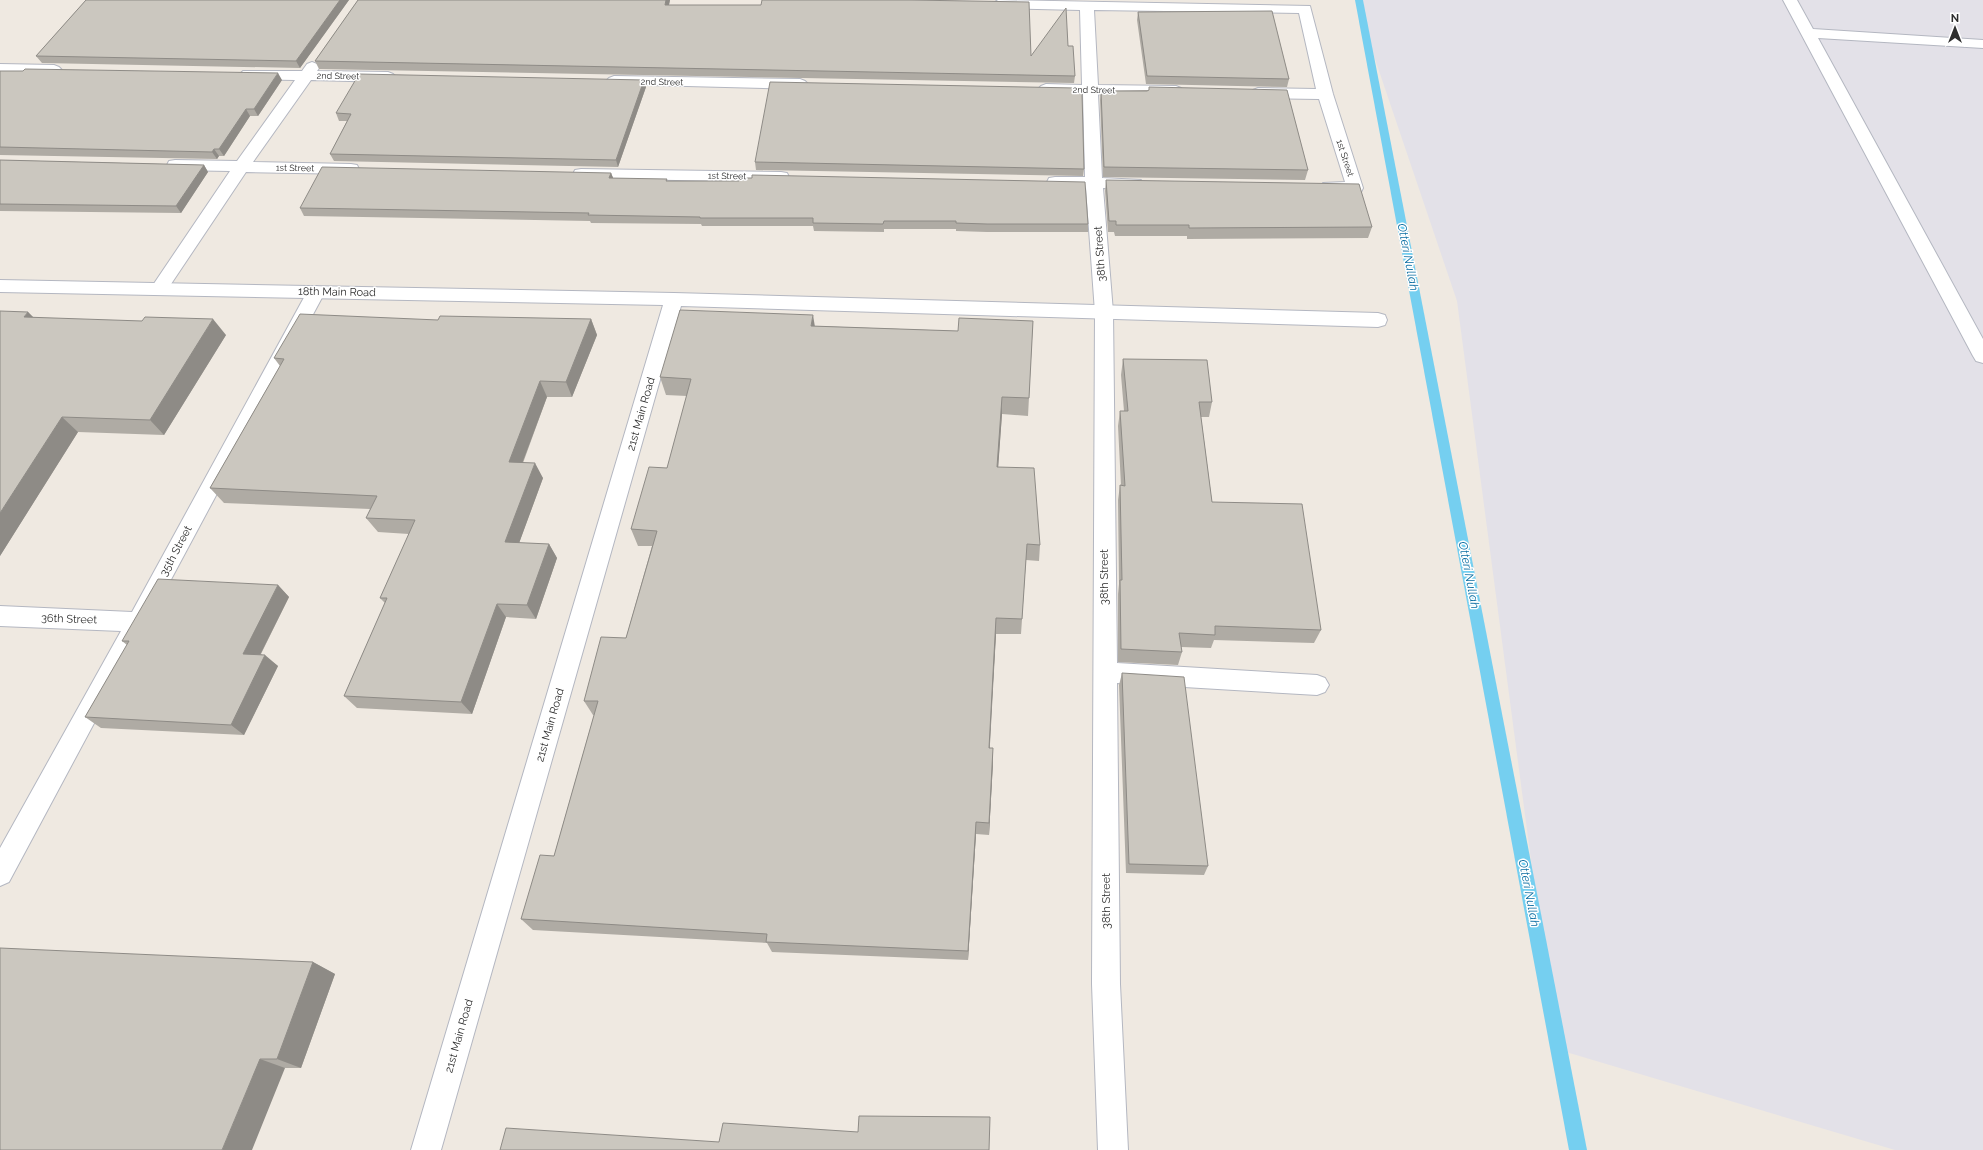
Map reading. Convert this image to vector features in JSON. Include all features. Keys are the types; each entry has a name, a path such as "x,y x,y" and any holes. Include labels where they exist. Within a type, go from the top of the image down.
{"street":[{"path":"1790,0 1810,33 1983,356"},
{"path":"985,3 1305,9 1325,94 1247,92"},
{"name":"38th Street","path":"1087,5 1094,183 1104,312 1106,984 1113,1150"},
{"path":"1810,33 1983,44"},
{"path":"159,289 242,166 319,56"},
{"path":"0,69 71,70"},
{"name":"2nd Street","path":"236,74 402,77"},
{"name":"2nd Street","path":"600,81 814,85"},
{"name":"2nd Street","path":"1028,88 1192,92"},
{"name":"1st Street","path":"1316,187 1355,188 1325,94"},
{"name":"1st Street","path":"156,164 368,169"},
{"name":"1st Street","path":"567,174 799,178"},
{"path":"1038,182 1150,184"},
{"name":"18th Main Road","path":"0,286 674,299 1378,320"},
{"name":"35th Street","path":"0,873 138,622 316,292"},
{"name":"21st Main Road","path":"426,1150 674,299"},
{"name":"36th Street","path":"0,616 138,622"},
{"path":"1104,672 1317,685"}],"shaded area":[{"path":"1355,0 1983,0 1983,1150 1895,1150 1556,1049 1457,301"}],"building":[{"path":"86,0 340,0 296,61 36,56"},
{"path":"358,0 666,0 665,5 761,5 762,0 1029,2 1031,56 1066,8 1068,46 1073,46 1075,76 315,61"},
{"path":"1272,11 1289,79 1147,76 1138,12"},
{"path":"25,69 278,73 254,109 246,109 219,149 214,149 212,152 0,147 0,71 23,71"},
{"path":"359,74 644,80 616,160 330,154 351,114 336,113"},
{"path":"770,82 1076,88 1076,93 1082,93 1084,169 755,162"},
{"path":"1149,87 1287,90 1308,170 1104,167 1101,91 1147,91 1149,90"},
{"path":"0,160 204,165 176,206 0,204"},
{"path":"322,167 611,173 609,178 667,179 666,181 739,181 739,178 752,178 752,175 1085,182 1088,224 987,224 956,223 956,221 884,221 883,224 813,223 813,218 700,218 588,215 589,213 300,208"},
{"path":"1106,180 1359,184 1372,227 1189,228 1189,225 1116,225 1116,221 1109,221"},
{"path":"680,310 813,315 811,326 958,331 959,318 1033,321 1029,398 1002,397 997,467 1034,468 1040,545 1027,544 1022,619 996,618 989,748 993,748 989,823 976,822 968,951 766,942 767,934 521,919 540,855 554,856 598,701 584,701 601,637 626,638 657,531 631,529 649,467 667,468 691,379 660,377"},
{"path":"0,311 28,312 24,317 142,321 145,317 213,319 150,420 62,417 0,513"},
{"path":"300,314 438,320 440,316 591,319 566,382 540,381 509,462 535,463 505,542 549,544 527,605 497,604 461,702 344,696 387,598 380,598 415,520 366,518 377,496 210,488 284,359 274,358"},
{"path":"1123,359 1207,360 1212,402 1199,402 1212,502 1302,504 1321,630 1215,626 1215,635 1179,633 1182,652 1121,649 1120,580 1122,580 1120,485 1125,486 1120,411 1128,411"},
{"path":"158,579 278,585 243,654 265,655 231,725 85,717 129,641 122,641"},
{"path":"1122,673 1184,677 1208,866 1129,864"},
{"path":"0,948 313,962 277,1059 260,1059 222,1150 0,1150"},
{"path":"859,1116 990,1117 989,1150 500,1150 506,1128 719,1142 723,1123 858,1132"}],"waterway":[{"name":"Otteri Nullah","path":"1359,0 1578,1150"}]}
